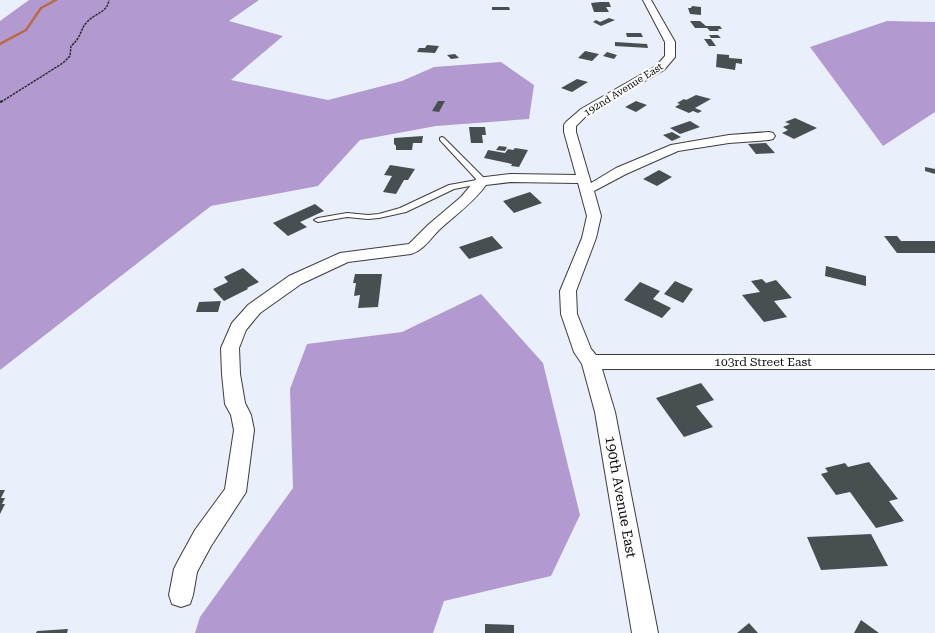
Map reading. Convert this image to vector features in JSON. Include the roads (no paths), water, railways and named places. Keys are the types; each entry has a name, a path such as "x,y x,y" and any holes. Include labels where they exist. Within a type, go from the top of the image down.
{"street":[{"name":"192nd Avenue East","path":"591,362 583,352 569,314 568,291 594,216 570,132 570,124 585,111 660,68 670,57 670,42 647,0"},
{"path":"181,595 186,569 203,538 235,492 244,430 241,415 235,404 230,374 230,348 238,327 254,309 295,280 345,257 411,249 419,245 428,232 476,191 482,180 511,178 595,186 621,171 675,148 729,139 769,136"},
{"name":"103rd Street East","path":"591,362 935,362"},
{"name":"190th Avenue East","path":"591,362 605,412 645,633"}],"lane":[{"path":"442,140 482,180"},
{"path":"318,220 347,215 368,217 403,210 452,187 482,180"}],"waterway":[{"path":"0,44 26,30 41,8 56,0"}]}
